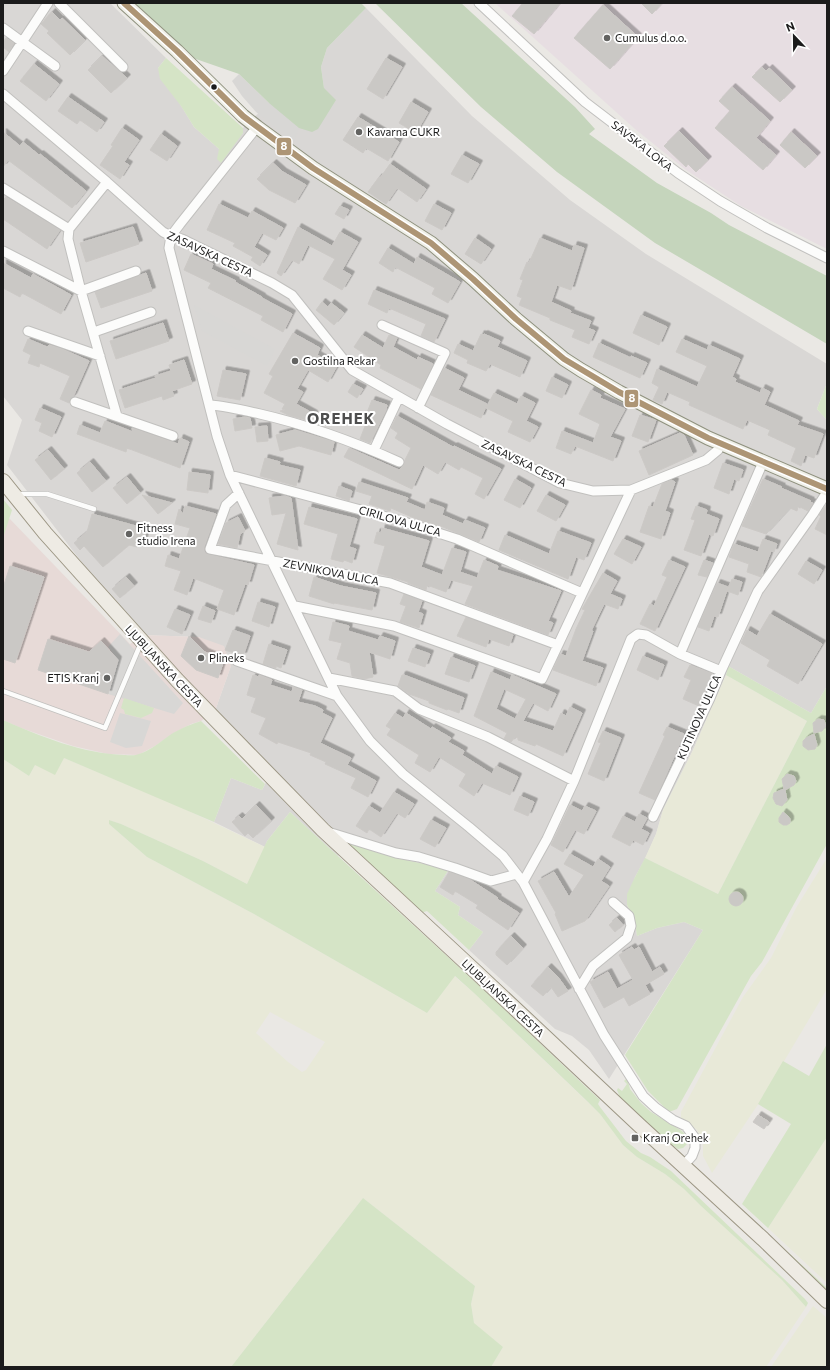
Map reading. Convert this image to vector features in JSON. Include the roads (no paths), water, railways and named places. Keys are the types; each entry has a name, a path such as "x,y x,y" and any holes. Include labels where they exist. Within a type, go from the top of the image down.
{"main road":[{"name":"LJUBLJANSKA CESTA","path":"3,481 45,533 141,641 236,742 322,830 780,1255 827,1301"}],"street":[{"path":"3,71 48,3"},
{"path":"59,3 124,67"},
{"path":"124,3 177,51 243,116 313,168 431,243 516,319 564,359 619,392 722,443 827,489"},
{"name":"SAVSKA LOKA","path":"479,3 585,102 678,173 720,201 767,228 827,258"},
{"path":"3,28 55,66"},
{"name":"ZASAVSKA CESTA","path":"3,94 107,182 163,232 182,239 272,283 292,295 352,370 418,408 560,483 593,492 631,490 706,460 718,450 722,443"},
{"path":"257,127 171,236 169,248 217,436 230,475 272,560"},
{"path":"107,182 69,229 68,239 81,291 117,416"},
{"path":"3,188 69,229"},
{"path":"3,252 81,291 136,271"},
{"path":"94,332 151,312"},
{"path":"382,325 445,353 418,408"},
{"path":"28,331 100,356"},
{"path":"374,450 399,397"},
{"path":"75,402 173,436"},
{"path":"209,405 223,406 293,422 374,450 399,462"},
{"path":"680,654 763,462"},
{"name":"CIRILOVA ULICA","path":"230,475 398,520 458,539 582,593"},
{"path":"295,606 394,626 542,679 631,490"},
{"path":"721,671 758,591 827,492"},
{"path":"239,493 226,505 210,549 272,560"},
{"name":"ZEVNIKOVA ULICA","path":"272,560 295,606"},
{"name":"ZEVNIKOVA ULICA","path":"272,560 390,583 558,645"},
{"path":"295,606 337,696 370,741 403,774 503,856 520,878 604,1035 643,1096 656,1108 673,1120 686,1126 695,1138 695,1148 683,1166"},
{"name":"KUTINOVA ULICA","path":"520,878 547,839 574,781 631,640 638,634 646,635 680,654 721,671 710,698 653,817"},
{"path":"237,661 337,696"},
{"path":"329,678 395,691 419,709 488,737 574,781"},
{"name":"LJUBLJANSKA CESTA","path":"322,830 396,853 419,857 491,881 520,878"},
{"path":"579,989 593,966 627,938 631,926 629,916 613,902"}],"lane":[{"path":"14,494 47,494 94,509"},
{"path":"3,691 105,728 141,641"}],"place":[{"name":"Cumulus d.o.o.","path":"607,38"},
{"name":"Kavarna CUKR","path":"359,132"},
{"name":"Gostilna Rekar","path":"295,361"},
{"name":"Fitness studio Irena","path":"129,534"},
{"name":"Plineks","path":"201,658"},
{"name":"ETIS Kranj","path":"107,678"},
{"name":"Kranj Orehek","path":"635,1138"}],"district":[{"name":"OREHEK","path":"341,419"}]}
